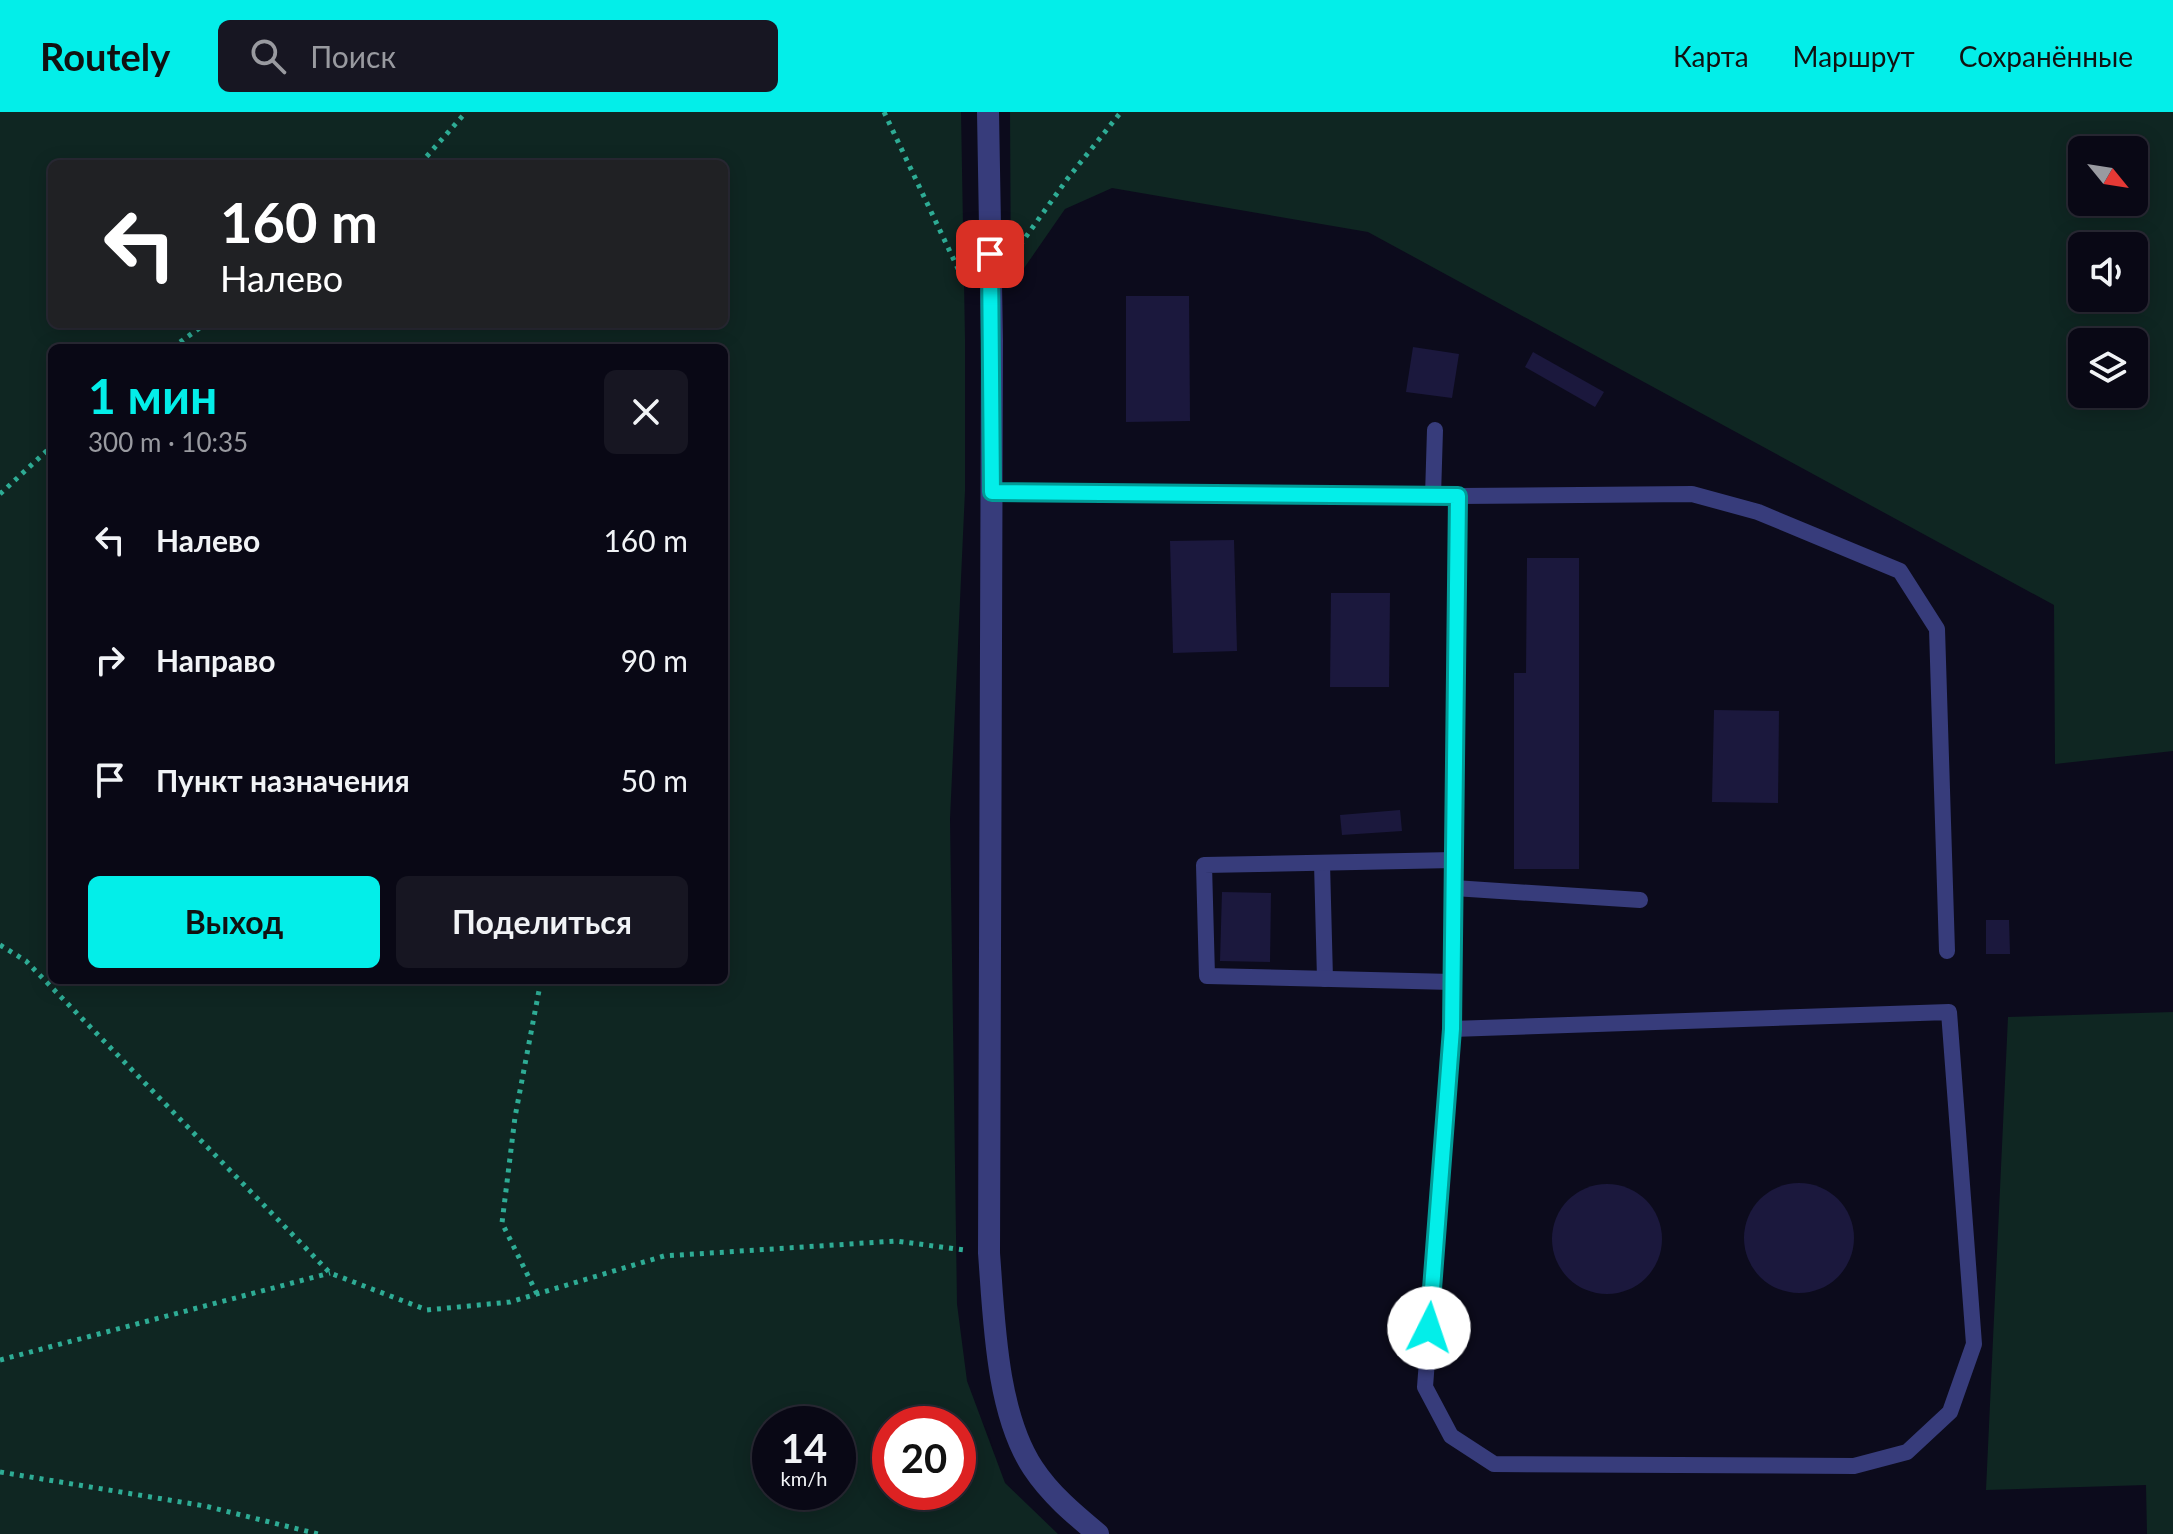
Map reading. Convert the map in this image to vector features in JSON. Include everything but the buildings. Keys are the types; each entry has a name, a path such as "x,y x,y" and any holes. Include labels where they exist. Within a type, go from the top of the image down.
{"street":[{"path":"988,112 992,492 989,1253 998,1366 1014,1424 1032,1467 1065,1507 1098,1534"}],"lane":[{"path":"1433,496 1435,430"},
{"path":"992,492 1433,496 1692,494 1758,512 1900,571 1937,629 1947,951"},
{"path":"1452,1029 1949,1012 1974,1344 1950,1412 1907,1452 1854,1466 1494,1464 1451,1436 1425,1387 1452,1029 1458,496"},
{"path":"1452,982 1207,976 1204,865 1454,860"},
{"path":"1322,863 1325,979"},
{"path":"1454,888 1640,900"}],"path":[{"path":"424,160 466,112"},
{"path":"884,112 965,284"},
{"path":"991,284 1068,178 1121,112"},
{"path":"178,344 200,328"},
{"path":"0,494 48,450"},
{"path":"0,945 26,961 48,984"},
{"path":"48,984 330,1273 427,1310 510,1302 664,1256 896,1241 989,1253"},
{"path":"537,1294 502,1223 515,1117 540,984"},
{"path":"0,1360 330,1273"},
{"path":"0,1472 205,1506 318,1534"}],"green space":[{"path":"0,112 961,112 965,491 950,819 957,1304 967,1381 1005,1483 1058,1534 0,1534"},
{"path":"1010,112 2173,112 2173,751 2055,764 2054,605 1368,232 1112,188 1065,209 1011,287"},
{"path":"2173,1012 2173,1534 2147,1534 2146,1485 1986,1490 2008,1017"}],"route":[{"path":"990,254 992,492 1458,496 1452,1029 1429,1328"}]}
